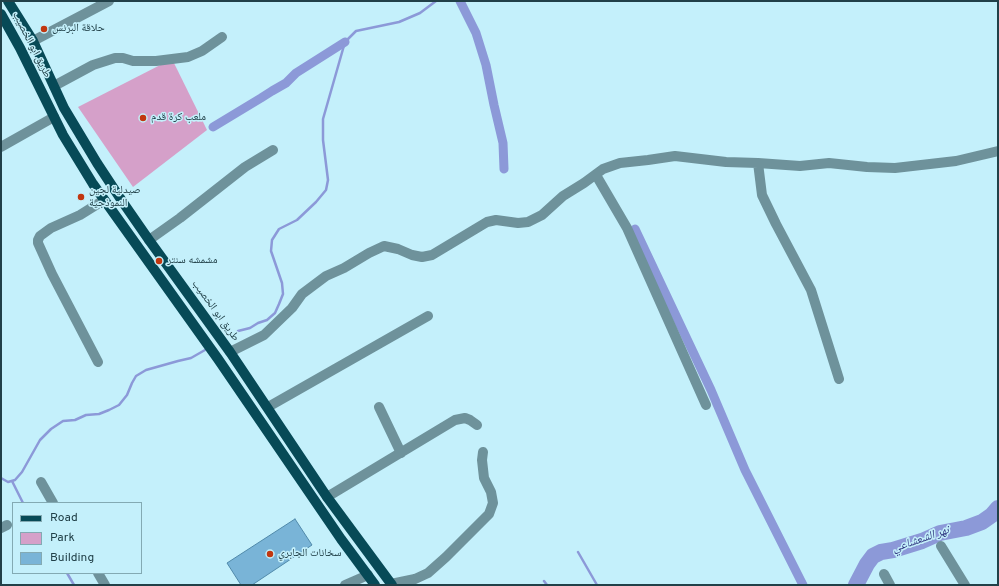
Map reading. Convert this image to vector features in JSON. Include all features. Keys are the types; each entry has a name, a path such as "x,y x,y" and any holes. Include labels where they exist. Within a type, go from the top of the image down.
{"main road":[{"name":"طريق ابو الخصيب","path":"8,1 33,42 64,108 97,163 148,240 230,352 268,407 327,497 392,585"},
{"name":"طريق ابو الخصيب","path":"1,14 20,48 63,135 104,200 218,359 337,533 375,585"},
{"path":"84,169 97,163"}],"street":[{"path":"33,42 108,1"},
{"path":"54,86 93,65 115,58 123,58 133,61 156,61 188,57 202,51 222,38"},
{"path":"1,147 54,117"},
{"path":"148,240 186,214 245,167 273,150"},
{"path":"230,352 264,335 292,308 302,294 326,276 344,268 369,253 384,246 398,249 412,255 432,255 487,222 496,220 518,223 528,222 542,215 563,196 603,169 620,163 675,156 726,162 800,166 829,163 895,168 956,161 998,151"},
{"path":"758,163 762,195 811,290 838,379"},
{"path":"596,175 627,228 706,404"},
{"path":"98,362 52,274 38,240 40,236 51,228 80,215 104,200"},
{"path":"268,407 428,316"},
{"path":"379,407 401,453"},
{"path":"327,497 455,420 465,418 477,426"},
{"path":"392,585 415,579 428,573 446,557 488,514 493,504 491,492 484,478 482,460 483,452"},
{"path":"41,482 52,502"},
{"path":"941,546 965,585"},
{"path":"99,574 105,585"},
{"path":"884,574 890,585"},
{"path":"345,585 368,575"}],"green space":[{"name":"ملعب كرة قدم","path":"172,59 207,130 133,187 78,107"}],"building":[{"name":"سخانات الجابري","path":"295,519 312,545 252,585 241,585 227,563"}],"waterway":[{"path":"238,331 250,328 267,320 275,313 283,294 282,283 271,251 272,240 279,229 297,220 326,190 328,180 323,140 323,119 345,42 356,31 399,22 420,13 436,1"},
{"path":"460,1 476,33 486,65 503,143 504,169"},
{"path":"213,127 286,83 296,73 345,42"},
{"path":"635,229 711,390 745,470 803,585"},
{"path":"1,478 8,482 15,480 22,472 40,440 51,429 63,421 75,420 86,415 99,414 109,410 119,405 127,395 136,376 146,370 191,358 205,350"},
{"path":"12,481 22,502"},
{"name":"نهر الشعشاعي","path":"856,585 873,556 881,552 922,541 940,533 966,528 982,522 992,515 998,508"},
{"path":"578,552 597,585"},
{"path":"68,574 74,585"},
{"path":"544,581 547,585"}],"place":[{"name":"حلاقة البرنس","path":"44,29"},
{"name":"ملعب كرة قدم","path":"143,118"},
{"name":"صيدلية لجين النموذجية","path":"81,197"},
{"name":"مشمشه سنتر","path":"159,261"},
{"name":"سخانات الجابري","path":"270,554"}]}
